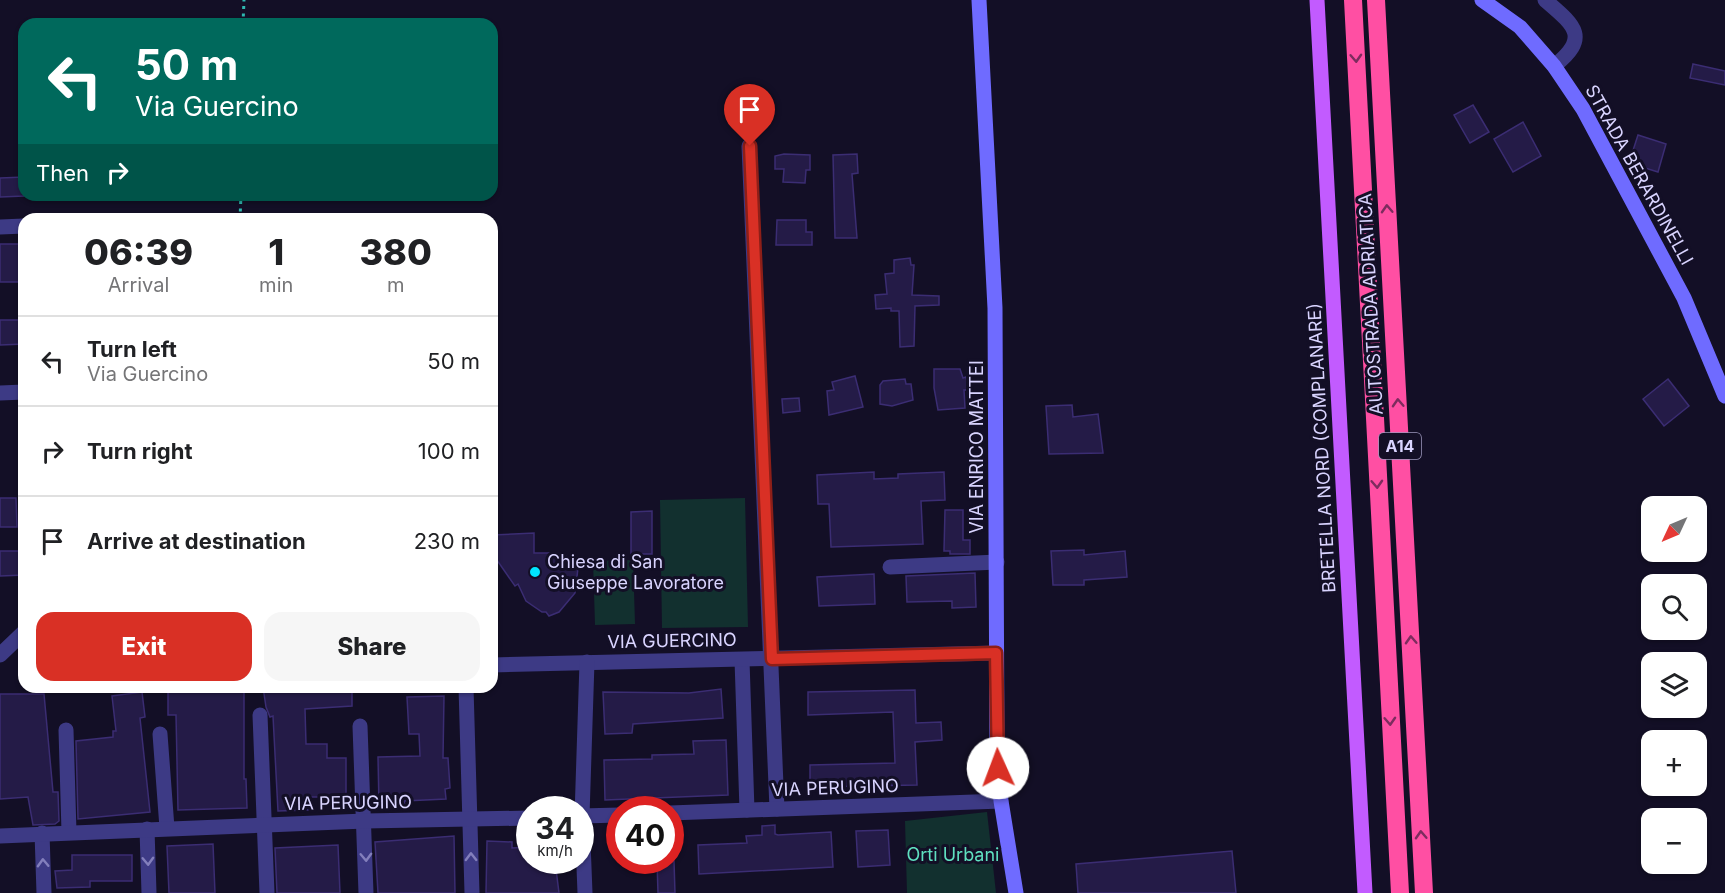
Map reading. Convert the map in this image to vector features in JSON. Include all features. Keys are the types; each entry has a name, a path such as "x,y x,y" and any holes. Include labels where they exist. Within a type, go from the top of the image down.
{"highway":[{"name":"AUTOSTRADA ADRIATICA","path":"1353,0 1400,893"},
{"name":"AUTOSTRADA ADRIATICA","path":"1376,0 1424,893"}],"main road":[{"name":"BRETELLA NORD (COMPLANARE)","path":"1317,0 1365,893"}],"street":[{"name":"VIA ENRICO MATTEI","path":"980,0 995,308 996,653 1001,801 1016,893"},
{"name":"STRADA BERARDINELLI","path":"1482,0 1520,27 1554,66 1583,109 1684,298 1725,396"},
{"path":"1545,0 1568,20 1575,30 1576,40 1568,56 1554,66"},
{"path":"750,146 777,809"},
{"path":"0,227 18,226"},
{"path":"0,393 18,392"},
{"path":"890,567 997,562"},
{"path":"0,655 18,638"},
{"name":"VIA GUERCINO","path":"498,665 996,653"},
{"path":"742,660 747,810"},
{"path":"582,796 587,662"},
{"path":"466,693 472,893"},
{"path":"260,716 267,893"},
{"path":"360,726 366,893"},
{"path":"66,730 69,832"},
{"path":"160,734 167,828"},
{"name":"VIA PERUGINO","path":"684,812 1001,801"},
{"name":"VIA PERUGINO","path":"0,836 364,821 516,819"},
{"path":"147,829 149,893"},
{"path":"42,833 44,893"},
{"path":"584,874 585,893"}],"path":[{"path":"243,18 244,0"}],"green space":[{"path":"745,498 748,627 662,628 660,500"},
{"path":"633,560 635,624 595,625 593,561"},
{"name":"Orti Urbani","path":"987,812 996,893 907,893 905,821"}],"building":[{"path":"1693,64 1725,71 1725,85 1690,78"},
{"path":"1473,105 1489,132 1470,143 1454,115"},
{"path":"1523,122 1541,156 1513,172 1494,139"},
{"path":"1638,135 1666,144 1658,172 1629,163"},
{"path":"857,154 858,173 852,174 857,238 835,238 833,155"},
{"path":"810,155 810,170 806,170 805,183 783,182 784,169 775,169 775,156"},
{"path":"18,177 18,196 0,197 0,178"},
{"path":"777,220 806,220 806,232 812,232 812,245 776,245"},
{"path":"0,244 18,244 18,282 0,282"},
{"path":"910,258 911,265 914,265 912,295 939,296 939,305 915,306 914,346 900,347 899,311 891,311 891,308 876,309 875,295 887,294 885,274 894,273 894,260"},
{"path":"0,320 18,320 18,344 0,345"},
{"path":"934,369 960,369 963,378 966,377 969,390 964,390 965,408 938,410 934,388"},
{"path":"855,376 863,407 829,415 827,391 834,390 832,382"},
{"path":"905,379 906,384 911,384 913,400 892,406 880,404 880,385 883,381"},
{"path":"1668,379 1689,406 1664,426 1643,399"},
{"path":"799,398 800,411 783,413 782,399"},
{"path":"1072,405 1073,417 1098,414 1103,453 1049,454 1046,406"},
{"path":"874,472 874,479 898,478 898,474 944,472 945,500 921,501 923,544 831,547 829,504 818,504 817,475"},
{"path":"0,498 16,498 17,527 0,527"},
{"path":"945,510 963,510 963,540 970,540 970,554 950,554 950,551 944,551"},
{"path":"652,511 652,554 631,554 631,512"},
{"name":"Chiesa di San Giuseppe Lavoratore","path":"534,533 534,553 557,553 566,556 578,568 575,593 559,612 549,616 526,601 518,584 515,586 498,562 498,535"},
{"path":"1084,550 1084,555 1125,551 1127,577 1084,580 1084,585 1053,585 1051,551"},
{"path":"0,551 18,551 18,575 0,576"},
{"path":"975,573 976,607 952,608 952,601 907,602 906,576"},
{"path":"874,574 875,604 819,606 817,577"},
{"path":"721,689 723,718 633,724 632,733 605,734 603,692 689,693"},
{"path":"915,690 916,723 941,722 942,740 915,742 917,785 810,787 810,765 895,763 893,712 808,715 808,692"},
{"path":"142,693 145,717 140,718 150,812 78,819 76,741 113,737 113,731 116,731 112,696"},
{"path":"168,693 244,693 244,779 246,779 247,808 178,810 176,715 168,715"},
{"path":"264,693 352,693 352,706 305,709 306,744 327,744 327,758 346,758 346,797 308,797 308,810 278,811 273,716 270,717"},
{"path":"0,694 44,694 53,792 58,792 59,821 55,824 33,825 28,797 0,799"},
{"path":"444,696 443,758 448,758 450,788 445,789 446,799 404,801 405,805 379,806 378,757 420,756 419,734 409,734 407,697"},
{"path":"726,740 728,795 606,796 605,800 604,760 652,759 652,755 694,754 693,741"},
{"path":"775,825 775,834 778,835 831,832 833,867 699,874 698,845 747,843 746,836 762,835 762,826"},
{"path":"888,830 890,865 858,867 856,831"},
{"path":"454,836 455,893 378,893 375,842"},
{"path":"487,841 512,842 512,848 516,848 516,874 557,874 559,893 486,893"},
{"path":"213,844 215,893 169,893 167,846"},
{"path":"338,845 340,893 277,893 275,848"},
{"path":"1232,851 1236,893 1078,893 1076,864"},
{"path":"72,855 132,855 132,881 90,881 90,887 57,888 55,871 72,870"},
{"path":"657,874 674,874 675,893 658,893"}],"place":[{"name":"Chiesa di San Giuseppe Lavoratore","path":"535,572"}],"route":[{"path":"750,146 772,659 996,653 998,768"}]}
